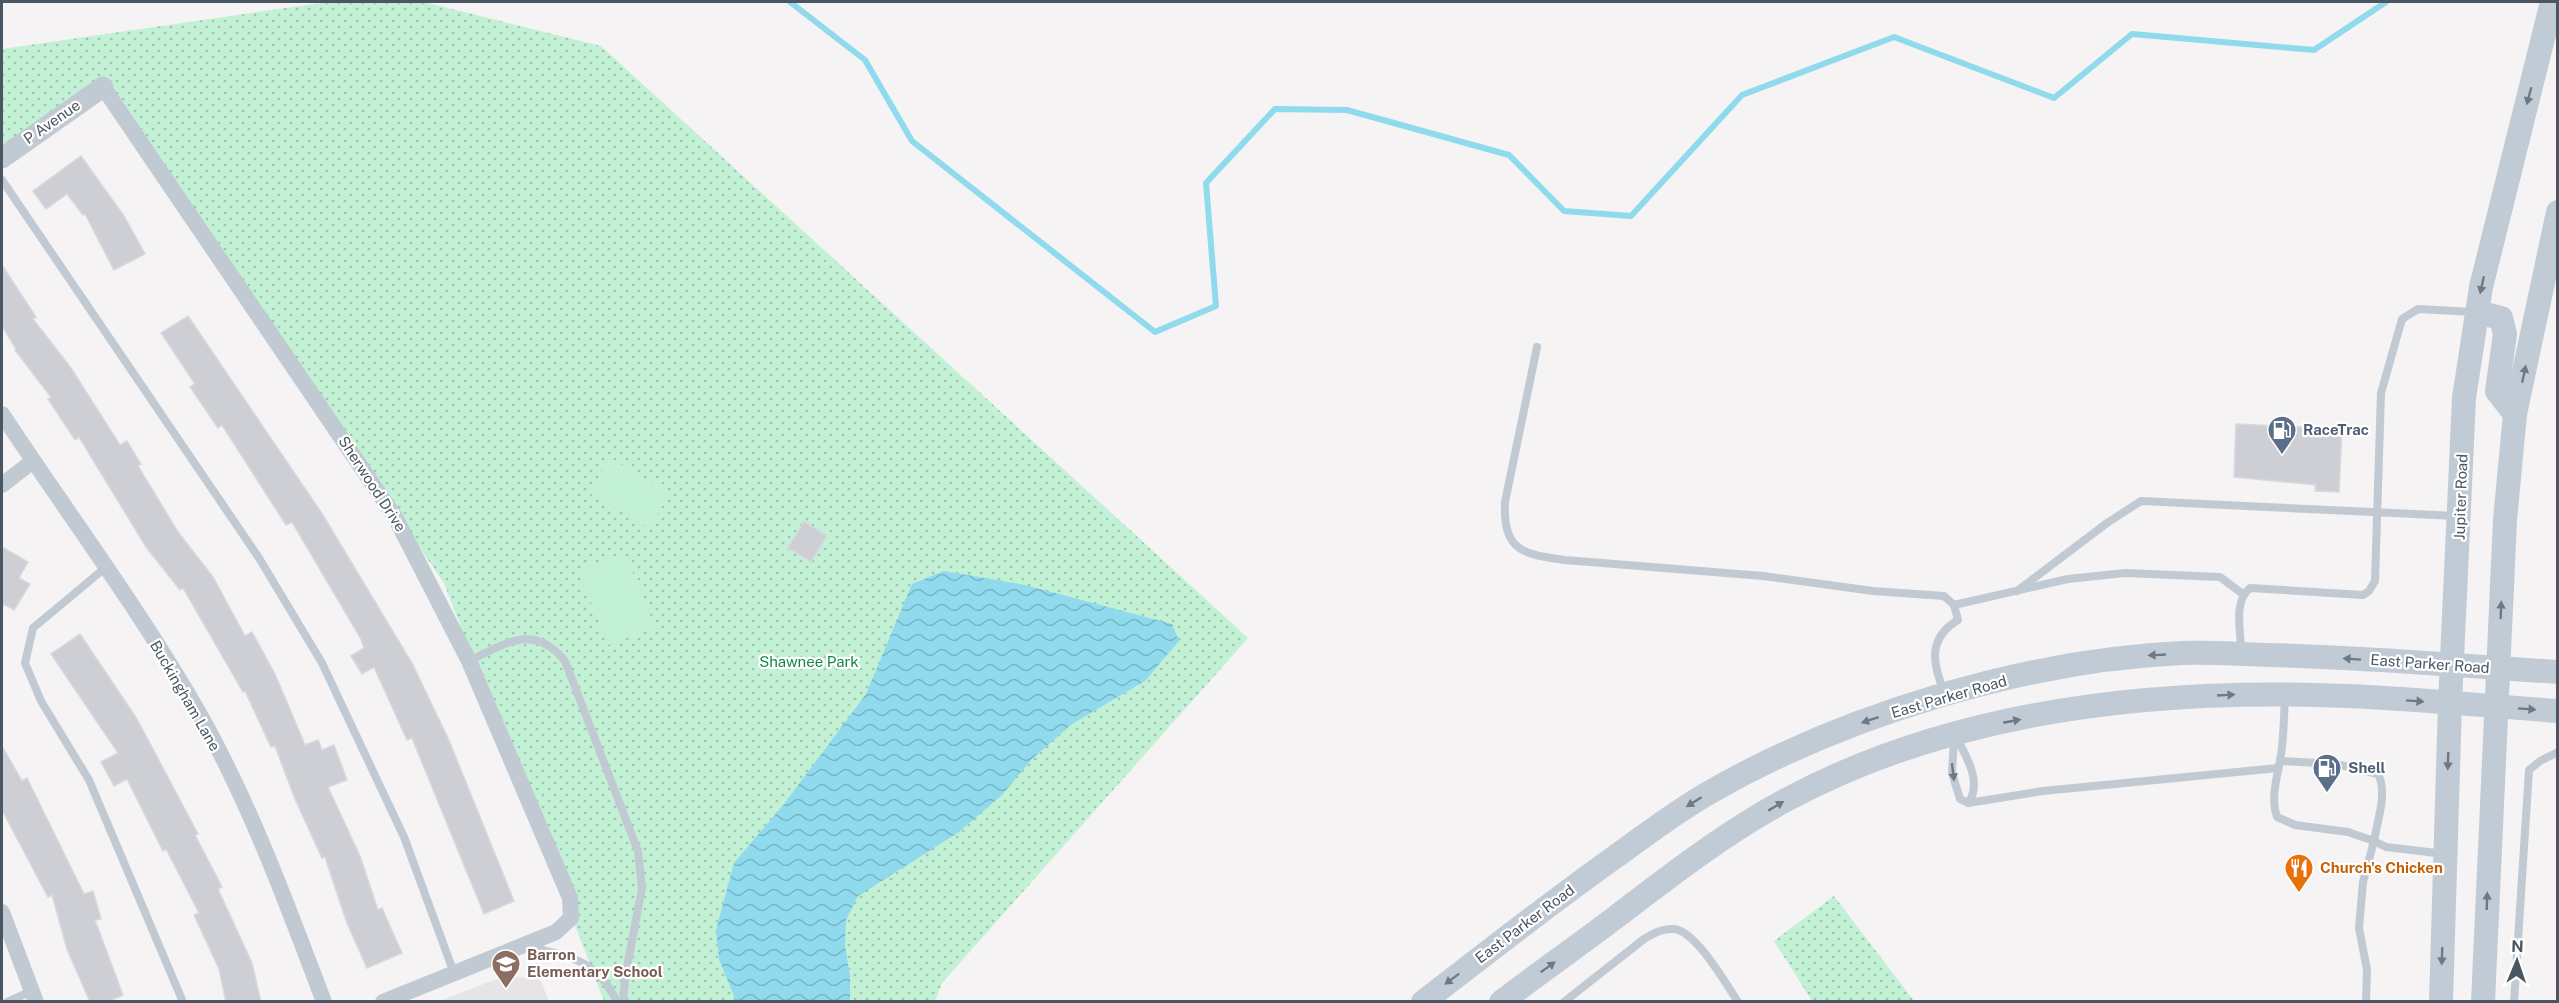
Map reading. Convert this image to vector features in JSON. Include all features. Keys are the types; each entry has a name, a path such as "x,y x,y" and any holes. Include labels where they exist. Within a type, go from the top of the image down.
{"main road":[{"name":"Jupiter Road","path":"2441,1002 2450,703 2464,398 2477,312 2505,188 2552,2"},
{"path":"2483,1002 2505,520 2515,414 2558,212"},
{"path":"2477,312 2501,318 2505,334 2497,391 2515,414"},
{"name":"East Parker Road","path":"1423,1002 1596,871 1713,790 1835,732 1946,694 2058,668 2143,656 2242,654 2558,672"},
{"path":"1946,694 1955,734"},
{"path":"1501,1002 1698,854 1784,801 1842,773 1918,744 1955,734 2096,705 2236,695 2285,695 2450,703 2558,711"}],"street":[{"name":"P Avenue","path":"2,158 103,87"},
{"name":"Sherwood Drive","path":"103,87 395,517 469,661 570,898 571,918 556,932 521,946"},
{"name":"Buckingham Lane","path":"2,414 204,722 266,847 324,1002"},
{"path":"2,485 33,461"},
{"path":"2,912 34,996"},
{"path":"384,1002 407,997 454,973 521,946"}],"lane":[{"path":"2,180 259,558 322,663 404,837 454,973"},
{"path":"2242,654 2240,607 2242,594 2250,588 2363,595 2369,591 2375,581 2381,393 2402,319 2418,309 2477,312"},
{"path":"1537,347 1505,502 1504,520 1508,537 1519,549 1533,556 1565,560 1763,576 1873,591 1944,596 1954,605 1958,620 1942,633 1934,651 1935,670 1946,694"},
{"path":"2017,591 2107,523 2141,501 2460,516"},
{"path":"105,568 33,628 26,663 41,701 89,780 183,1002"},
{"path":"1954,605 2068,579 2125,573 2220,577 2242,594"},
{"path":"469,661 513,640 534,640 552,646 565,661 638,851 642,888 625,978 623,1002"},
{"path":"2285,695 2274,807 2277,817 2295,825 2348,832 2386,847 2445,854"},
{"path":"1955,734 1952,773 1960,799 1968,803 2043,791 2279,764 2336,764 2378,774 2382,782 2381,800 2374,841 2363,882 2359,928 2367,970 2366,1002"},
{"path":"1955,734 1971,764 1973,786 1968,803"},
{"path":"2514,1002 2529,770 2540,761 2558,752"},
{"path":"1564,1002 1655,931 1676,929 1695,941 1738,1002"},
{"path":"521,946 567,955 594,967 617,1002"},
{"path":"7,1002 34,996"}],"shaded area":[{"name":"Barron Elementary School","path":"504,976 540,979 549,1001 440,1001"}],"green space":[{"name":"Shawnee Park","path":"327,2 424,2 601,46 1248,638 942,983 935,1001 604,1001 444,583 103,87 2,169 2,49"},
{"path":"610,458 670,493 649,528 589,493"},
{"path":"625,553 655,627 608,645 578,571"},
{"path":"1834,896 1914,1001 1812,1001 1774,941"}],"water":[{"path":"944,571 1025,585 1172,624 1179,641 1145,681 1072,724 1032,759 1002,795 959,832 858,896 846,920 845,945 850,977 850,1001 736,1001 719,959 716,930 734,863 784,804 866,694 912,584"}],"building":[{"path":"81,156 124,216 145,254 114,270 85,214 83,215 67,194 46,209 33,191"},
{"path":"2,265 36,317 33,319 71,368 120,445 127,441 141,464 138,466 178,532 213,577 245,636 252,632 275,674 305,745 318,740 322,750 334,745 347,780 328,787 360,856 378,910 382,908 402,953 367,968 347,923 325,857 322,858 295,799 275,746 271,747 245,691 243,692 183,588 180,590 146,547 79,437 75,440 48,399 51,397 15,350 2,326"},
{"path":"188,316 323,515 412,663 448,738 514,901 484,914 412,738 407,740 374,667 362,674 351,656 364,648 361,639 292,522 286,525 222,425 218,428 190,387 195,384 161,333"},
{"path":"2236,424 2342,429 2339,492 2315,491 2316,485 2234,477"},
{"path":"804,521 827,536 811,562 788,548"},
{"path":"2,547 28,562 19,578 30,584 14,610 4,604 2,609"},
{"path":"80,634 137,719 198,834 195,835 222,887 218,889 252,963 261,1002 226,1002 219,969 194,915 199,913 166,849 163,851 127,779 114,786 101,762 118,753 51,654"},
{"path":"2,746 22,781 27,778 84,894 93,891 101,919 95,920 123,995 107,1002 90,1002 67,949 52,895 48,897 2,810"}],"waterway":[{"path":"790,2 865,60 912,141 1155,332 1216,306 1206,183 1275,109 1347,110 1509,155 1564,211 1631,216 1742,95 1894,37 2054,98 2132,34 2314,50 2386,2"}],"place":[{"name":"RaceTrac","path":"2282,456"},
{"name":"Shell","path":"2327,794"},
{"name":"Church's Chicken","path":"2299,894"},
{"name":"Barron Elementary School","path":"506,990"}]}
